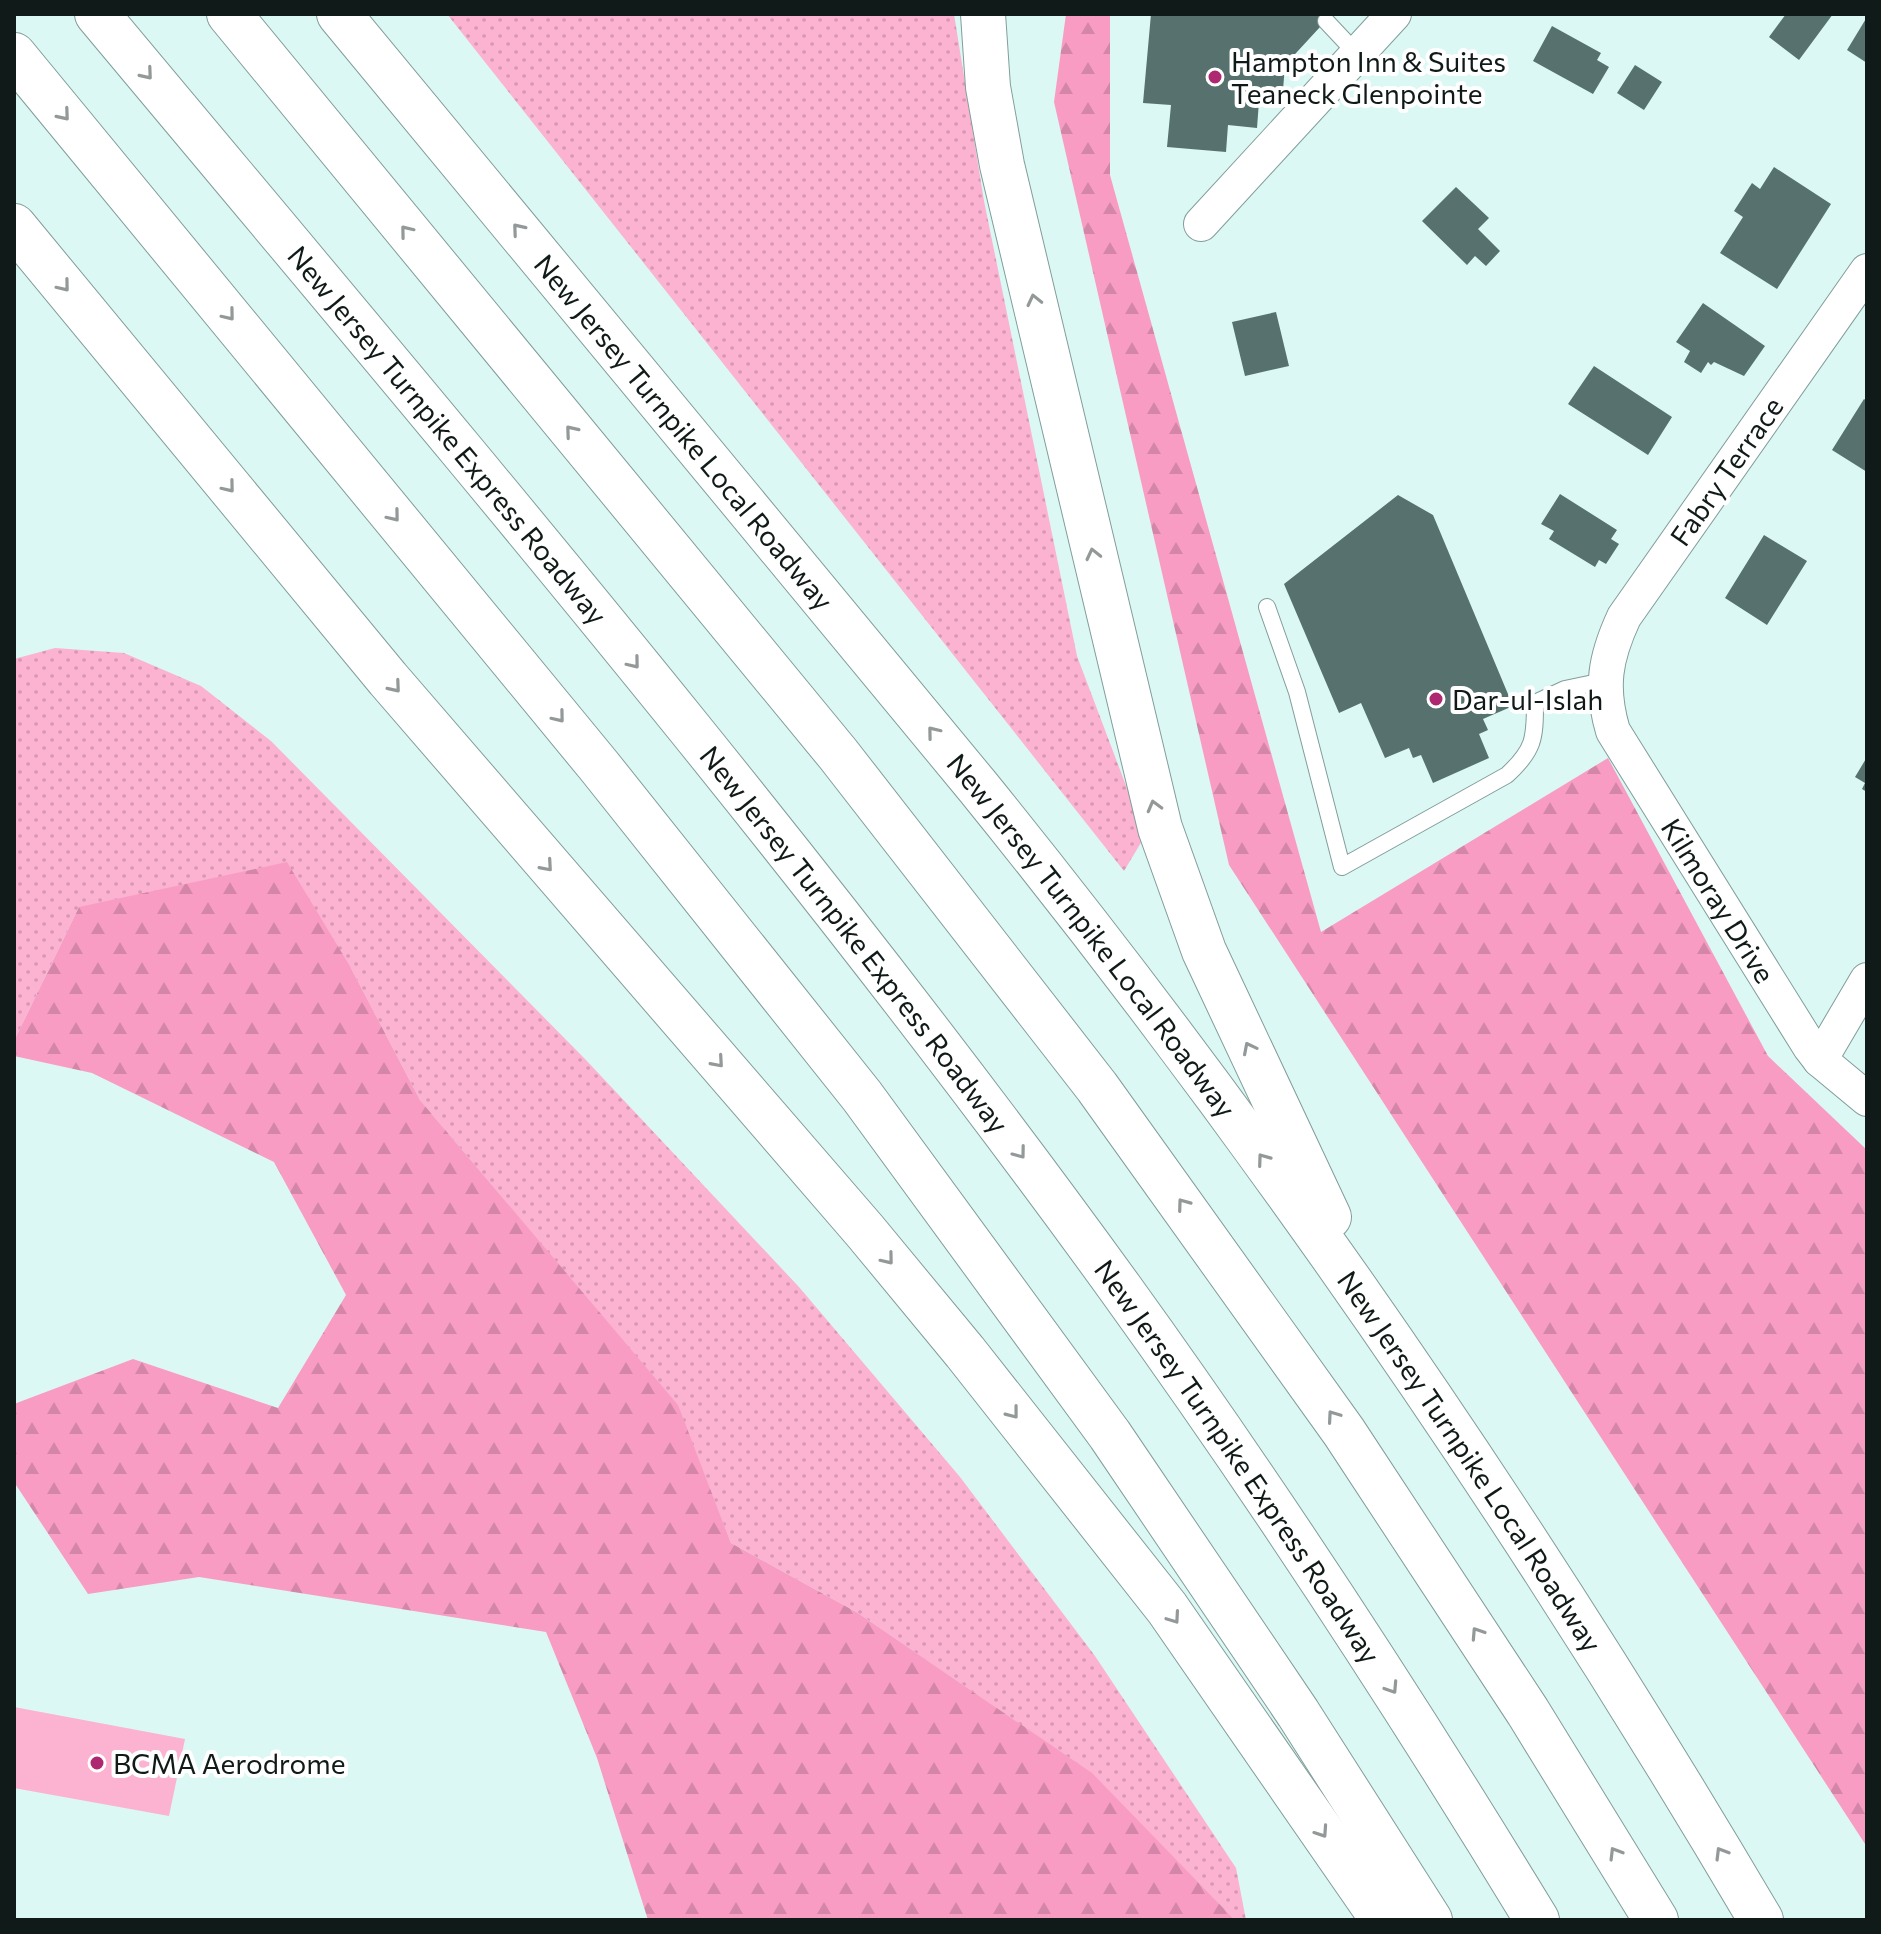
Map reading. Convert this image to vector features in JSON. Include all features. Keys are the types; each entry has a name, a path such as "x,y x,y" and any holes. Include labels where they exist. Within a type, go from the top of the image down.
{"highway":[{"name":"New Jersey Turnpike Express Roadway","path":"97,14 604,625 970,1086 1121,1289 1268,1498 1449,1777 1537,1920"},
{"path":"229,14 847,765 1097,1087 1352,1444 1536,1725 1656,1920"},
{"name":"New Jersey Turnpike Local Roadway","path":"339,14 1078,911 1278,1180 1377,1321 1560,1593 1761,1920"},
{"path":"983,14 988,87 1002,165 1160,828 1180,890 1221,990 1377,1321"},
{"path":"14,55 616,787 879,1119 1110,1435 1283,1689 1430,1920"},
{"path":"14,226 388,679 837,1198 965,1352 1167,1608 1383,1920"}],"street":[{"path":"1201,224 1394,14"},
{"name":"Fabry Terrace","path":"1603,681 1608,650 1624,617 1867,271"},
{"name":"Kilmoray Drive","path":"1603,681 1604,701 1613,731 1820,1060 1867,1099"},
{"path":"1820,1060 1867,980"}],"lane":[{"path":"1326,21 1357,54"},
{"path":"1267,607 1297,692 1342,867 1507,775 1523,760 1535,737 1535,703 1565,689 1603,681"}],"shaded area":[{"path":"447,14 954,14 984,201 1077,656 1145,836 1124,871"},
{"path":"55,648 124,653 201,686 271,741 585,1059 799,1287 960,1477 1095,1656 1236,1868 1246,1920 1235,1920 1091,1773 858,1613 731,1543 677,1405 420,1100 351,968 79,907 14,1041 14,659"},
{"name":"BCMA Aerodrome","path":"14,1707 185,1739 169,1816 14,1788"}],"green space":[{"path":"1066,14 1110,14 1110,175 1321,932 1608,758 1768,1056 1867,1150 1867,1847 1229,865 1054,102"},
{"path":"287,862 351,968 420,1100 678,1405 731,1543 858,1613 1092,1773 1235,1920 648,1920 597,1758 546,1632 199,1577 88,1594 14,1482 14,1404 133,1359 278,1408 346,1295 274,1162 92,1073 14,1056 14,1041 79,907"}],"building":[{"name":"Hampton Inn & Suites Teaneck Glenpointe","path":"1151,14 1332,14 1285,65 1283,90 1260,88 1257,128 1228,125 1226,152 1167,147 1171,105 1143,103"},
{"path":"1786,14 1833,14 1799,60 1769,37"},
{"path":"1867,17 1867,63 1847,50"},
{"path":"1552,26 1601,53 1597,60 1609,67 1593,94 1533,61"},
{"path":"1635,65 1662,82 1644,110 1617,93"},
{"path":"1774,167 1831,204 1777,289 1720,253 1743,217 1734,211 1752,183 1760,189"},
{"path":"1456,187 1489,218 1478,229 1500,251 1486,266 1475,256 1467,265 1422,221"},
{"path":"1703,303 1765,346 1744,376 1714,362 1711,365 1708,362 1701,373 1684,362 1690,351 1676,342"},
{"path":"1276,312 1289,366 1245,376 1232,322"},
{"path":"1594,366 1672,417 1648,455 1568,404"},
{"path":"1864,399 1867,401 1867,472 1832,450"},
{"path":"1560,494 1617,530 1611,539 1619,544 1606,564 1599,560 1595,567 1549,539 1554,531 1541,524"},
{"path":"1398,495 1433,515 1513,706 1483,719 1488,730 1479,734 1489,758 1433,783 1421,755 1413,758 1409,748 1385,758 1361,703 1339,713 1284,584"},
{"path":"1764,535 1807,561 1767,625 1725,598"},
{"path":"1867,757 1867,792 1862,789 1865,783 1855,777"}],"place":[{"name":"Hampton Inn & Suites Teaneck Glenpointe","path":"1215,77"},
{"name":"Dar-ul-Islah","path":"1436,699"},
{"name":"BCMA Aerodrome","path":"97,1763"}]}
